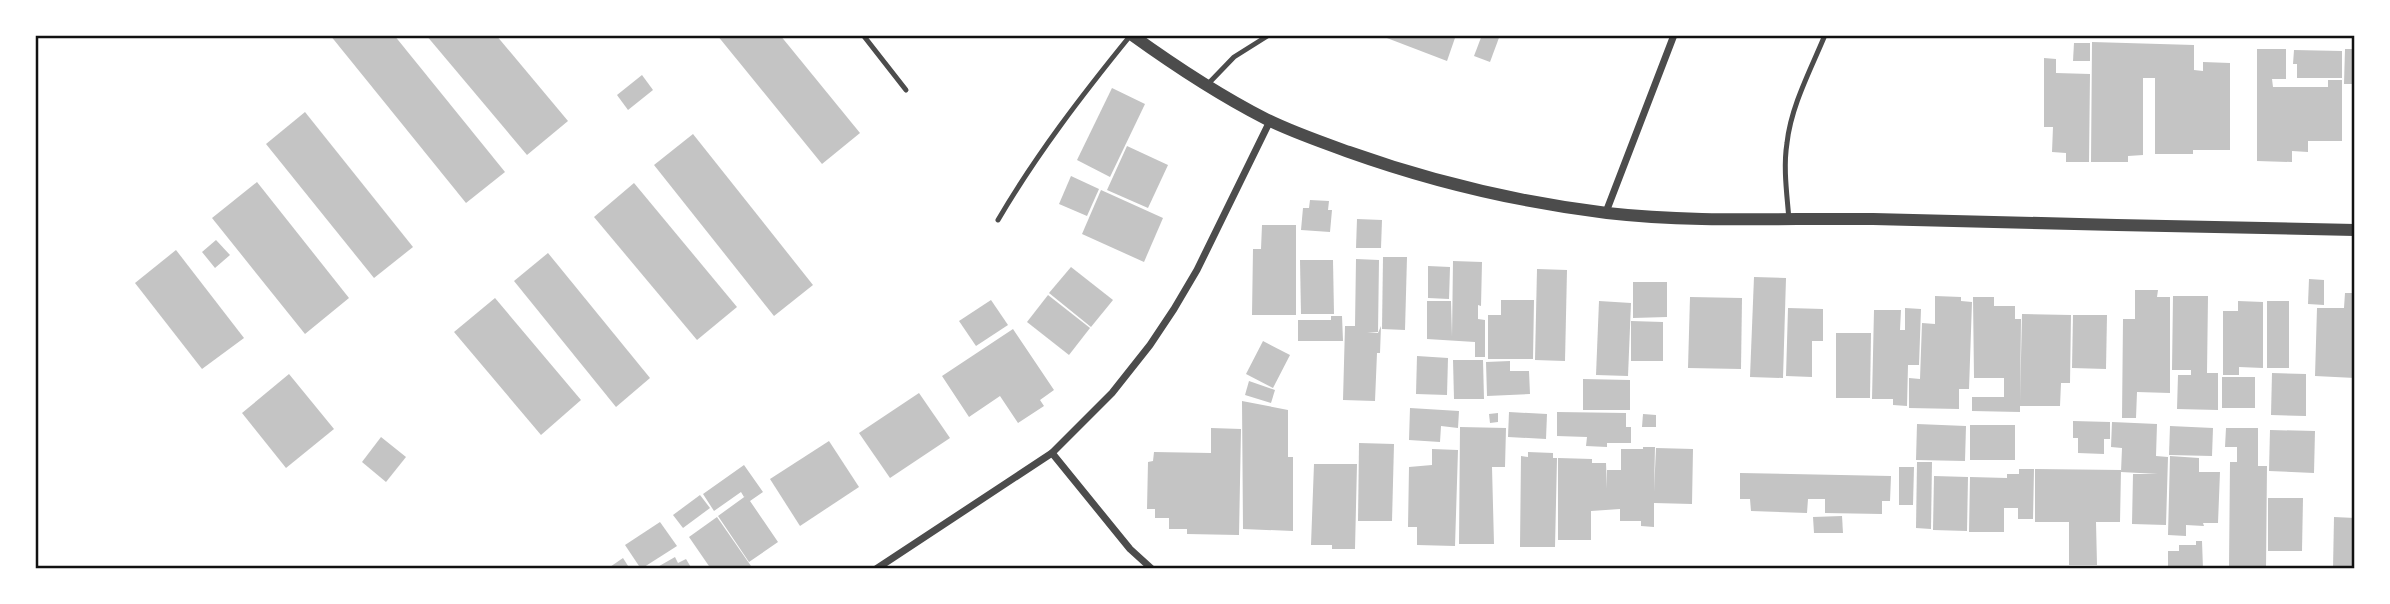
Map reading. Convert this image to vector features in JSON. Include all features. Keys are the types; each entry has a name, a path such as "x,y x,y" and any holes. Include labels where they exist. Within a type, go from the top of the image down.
{"street":[{"path":"1131,35 1207,85 1270,121 1412,174 1495,194 1606,212 1657,217 2355,230"},
{"path":"1606,212 1674,35"},
{"path":"876,569 1052,453 1112,393 1150,345 1197,270 1270,121"},
{"path":"1052,453 1130,549 1152,569"}],"lane":[{"path":"863,35 906,90"},
{"path":"998,220 1025,175 1087,89 1131,35"},
{"path":"1207,85 1234,57 1269,35"},
{"path":"1789,220 1785,167 1787,141 1825,35"}],"building":[{"path":"330,35 394,35 505,172 466,203"},
{"path":"426,35 496,35 568,121 527,155"},
{"path":"717,35 780,35 860,133 822,164"},
{"path":"1379,35 1456,35 1447,61"},
{"path":"1482,35 1500,35 1490,62 1474,56"},
{"path":"2092,42 2194,45 2194,70 2203,71 2203,62 2230,63 2230,150 2155,154 2155,78 2143,78 2143,155 2128,156 2128,162 2091,162"},
{"path":"2074,43 2090,43 2090,61 2073,61"},
{"path":"2257,49 2286,49 2286,79 2272,79 2273,87 2328,87 2328,80 2342,80 2342,141 2308,141 2308,152 2292,151 2292,162 2257,161"},
{"path":"2345,49 2355,49 2355,84 2344,84"},
{"path":"2294,50 2342,51 2342,78 2297,78 2297,64 2293,64"},
{"path":"2044,58 2056,59 2056,73 2090,74 2089,162 2066,162 2066,153 2052,152 2053,127 2044,127"},
{"path":"642,75 653,90 628,110 617,95"},
{"path":"1112,88 1145,104 1110,177 1077,160"},
{"path":"305,112 413,247 374,278 266,144"},
{"path":"693,134 813,285 774,316 654,165"},
{"path":"1127,146 1168,165 1148,208 1107,190"},
{"path":"1071,176 1099,189 1087,216 1059,204"},
{"path":"257,182 349,298 305,334 212,218"},
{"path":"634,183 737,307 697,340 594,217"},
{"path":"1101,190 1163,218 1144,262 1082,234"},
{"path":"1310,200 1329,201 1328,210 1332,210 1330,232 1301,230 1303,208 1309,208"},
{"path":"1357,219 1382,220 1381,248 1356,248"},
{"path":"1262,225 1296,225 1296,315 1252,315 1253,249 1261,249"},
{"path":"216,240 230,255 215,268 202,252"},
{"path":"176,250 244,338 202,369 135,283"},
{"path":"548,253 650,378 616,407 514,281"},
{"path":"1383,257 1407,257 1405,330 1382,329"},
{"path":"1356,259 1379,260 1378,332 1367,333 1378,333 1381,326 1375,401 1343,400 1345,326 1355,326"},
{"path":"1300,260 1333,260 1334,314 1301,314"},
{"path":"1453,261 1482,262 1478,319 1485,320 1485,357 1475,357 1475,342 1427,339 1427,301 1451,301 1452,337"},
{"path":"1428,266 1450,267 1449,299 1428,298"},
{"path":"1071,267 1113,300 1091,327 1049,293"},
{"path":"1537,269 1567,270 1565,361 1535,360"},
{"path":"1754,277 1786,278 1783,378 1750,377"},
{"path":"2309,279 2324,280 2324,305 2308,304"},
{"path":"1633,282 1667,282 1667,317 1633,318"},
{"path":"2135,290 2158,290 2157,297 2170,297 2170,393 2137,392 2136,418 2122,418 2123,319 2135,319"},
{"path":"2345,293 2355,293 2355,378 2315,376 2317,308 2344,308"},
{"path":"1048,295 1090,328 1069,355 1027,322"},
{"path":"1935,296 1961,297 1961,301 1972,302 1969,389 1959,389 1959,409 1909,408 1909,378 1920,379 1922,323 1935,324"},
{"path":"2173,296 2208,296 2207,373 2218,373 2218,410 2177,409 2178,375 2191,375 2191,370 2172,370"},
{"path":"1690,297 1742,298 1741,369 1688,368"},
{"path":"1973,297 1994,297 1994,306 2015,306 2015,319 2021,319 2020,402 2022,314 2071,315 2070,383 2061,383 2060,406 2020,406 2020,412 1972,411 1972,397 2004,397 2004,378 1974,378"},
{"path":"495,298 581,400 541,435 454,332"},
{"path":"991,300 1008,325 976,346 959,321"},
{"path":"1501,300 1534,300 1533,359 1488,359 1488,315 1501,315"},
{"path":"1599,301 1631,303 1628,376 1596,375"},
{"path":"2238,301 2263,302 2263,368 2239,367 2239,375 2223,375 2223,311 2238,311"},
{"path":"2267,301 2289,301 2289,368 2267,368"},
{"path":"1788,308 1823,309 1823,341 1812,341 1812,377 1786,376"},
{"path":"1905,308 1921,309 1919,365 1908,365 1907,406 1893,405 1893,399 1872,399 1874,310 1901,310 1900,330 1905,330"},
{"path":"2073,315 2107,315 2106,369 2072,368"},
{"path":"1331,316 1342,316 1343,341 1298,341 1298,320 1331,320"},
{"path":"1631,321 1663,322 1663,361 1631,361"},
{"path":"1013,329 1054,390 1040,400 1044,406 1018,423 1000,396 969,417 942,376"},
{"path":"1836,333 1871,333 1870,398 1836,398"},
{"path":"1263,341 1290,355 1273,388 1246,374"},
{"path":"1417,356 1448,358 1447,395 1416,394"},
{"path":"1453,360 1483,360 1484,399 1454,399"},
{"path":"1510,361 1510,371 1529,371 1530,394 1487,396 1486,362"},
{"path":"2272,373 2306,374 2306,416 2271,415"},
{"path":"289,374 334,429 286,468 242,413"},
{"path":"2222,377 2255,377 2255,408 2222,408"},
{"path":"1583,379 1630,380 1630,410 1583,410"},
{"path":"1249,381 1275,390 1271,403 1245,395"},
{"path":"919,393 950,438 890,478 859,433"},
{"path":"1242,401 1288,410 1288,457 1293,457 1293,531 1243,529"},
{"path":"1410,408 1459,411 1458,428 1441,426 1440,442 1409,440"},
{"path":"1509,412 1547,414 1546,439 1508,437"},
{"path":"1557,412 1626,413 1626,427 1631,427 1631,443 1607,443 1607,447 1586,446 1587,437 1557,436"},
{"path":"1498,413 1498,422 1490,423 1489,414"},
{"path":"1643,414 1656,415 1656,427 1642,427"},
{"path":"2073,421 2110,422 2110,439 2104,439 2104,454 2078,453 2078,438 2073,438"},
{"path":"2112,422 2157,424 2156,456 2168,457 2166,525 2132,524 2133,474 2158,474 2121,472 2122,448 2111,447"},
{"path":"1917,424 1966,426 1965,461 1916,460"},
{"path":"1970,425 2015,425 2015,460 1970,460"},
{"path":"2170,426 2213,428 2212,456 2169,455"},
{"path":"1460,427 1506,428 1505,467 1492,467 1494,544 1459,544"},
{"path":"1211,428 1241,429 1239,535 1187,534 1187,529 1169,529 1169,518 1155,518 1155,509 1147,509 1148,462 1153,461 1154,452 1211,453"},
{"path":"2226,428 2258,428 2258,466 2267,466 2266,569 2229,569 2230,462 2237,462 2237,447 2225,447"},
{"path":"2270,430 2315,431 2314,473 2269,471"},
{"path":"381,437 406,457 386,482 362,462"},
{"path":"829,441 859,487 800,526 770,479"},
{"path":"1359,443 1394,444 1392,521 1358,521"},
{"path":"1655,447 1654,492 1656,448 1693,449 1692,504 1654,503 1654,527 1641,526 1641,521 1620,521 1620,509 1591,511 1591,540 1558,540 1558,458 1592,459 1592,463 1606,463 1607,489 1607,470 1621,470 1621,449"},
{"path":"1432,449 1458,450 1455,546 1417,545 1417,527 1408,527 1409,467 1432,465"},
{"path":"1528,452 1553,453 1553,458 1557,458 1555,547 1520,547 1521,456 1528,457"},
{"path":"2170,456 2199,458 2199,472 2220,472 2218,523 2203,523 2204,526 2186,525 2186,536 2168,535"},
{"path":"1917,462 1932,462 1931,529 1916,528"},
{"path":"1314,464 1357,464 1355,549 1311,545"},
{"path":"744,465 763,492 750,501 778,542 749,562 718,516 747,495 744,497 741,492 714,511 703,494"},
{"path":"1899,467 1914,467 1913,505 1899,505"},
{"path":"2019,469 2034,469 2033,519 2018,519 2018,508 2004,508 2004,532 1969,532 1970,477 2007,478 2007,474 2019,474"},
{"path":"2035,469 2121,470 2120,522 2096,522 2097,565 2069,565 2069,522 2035,522"},
{"path":"1740,473 1891,476 1890,501 1882,501 1882,514 1825,513 1825,499 1808,499 1807,513 1751,511 1750,499 1740,499"},
{"path":"1934,476 1968,477 1967,531 1933,530"},
{"path":"700,495 710,508 683,528 673,515"},
{"path":"2268,498 2303,498 2302,551 2268,551"},
{"path":"1842,516 1843,533 1814,533 1813,517"},
{"path":"717,517 751,566 747,569 711,569 689,537"},
{"path":"2334,517 2355,518 2355,569 2333,569"},
{"path":"660,522 677,546 641,569 625,545"},
{"path":"2196,541 2202,541 2203,569 2168,569 2168,551 2179,551 2179,545 2196,545"},
{"path":"675,557 678,563 686,559 692,569 654,569"},
{"path":"623,558 630,569 607,569"}]}
